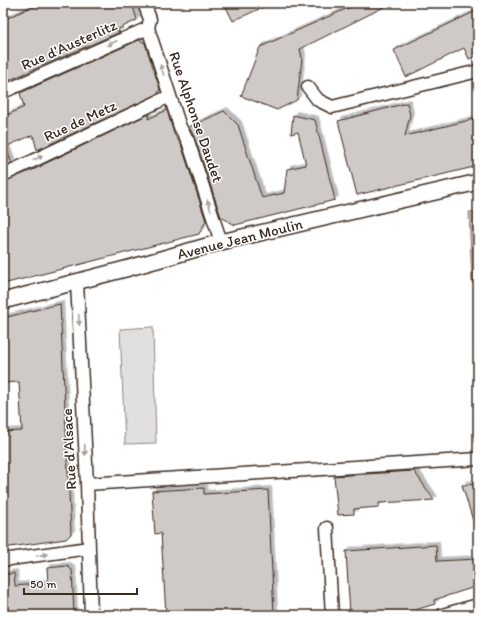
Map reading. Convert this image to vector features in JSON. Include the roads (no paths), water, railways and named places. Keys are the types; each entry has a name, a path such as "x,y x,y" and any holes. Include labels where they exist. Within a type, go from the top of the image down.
{"street":[{"name":"Rue Alphonse Daudet","path":"144,3 150,19 148,28 180,127 188,141 221,242"},
{"name":"Rue d'Austerlitz","path":"3,92 148,28"},
{"path":"308,87 318,100 332,107 478,71"},
{"name":"Rue de Metz","path":"3,175 170,96"},
{"name":"Avenue Jean Moulin","path":"3,301 221,242 478,182"},
{"name":"Rue d'Alsace","path":"77,282 91,615"},
{"path":"86,484 478,459"},
{"path":"328,528 332,615"},
{"path":"3,560 89,548"},
{"path":"442,615 478,604"}]}
